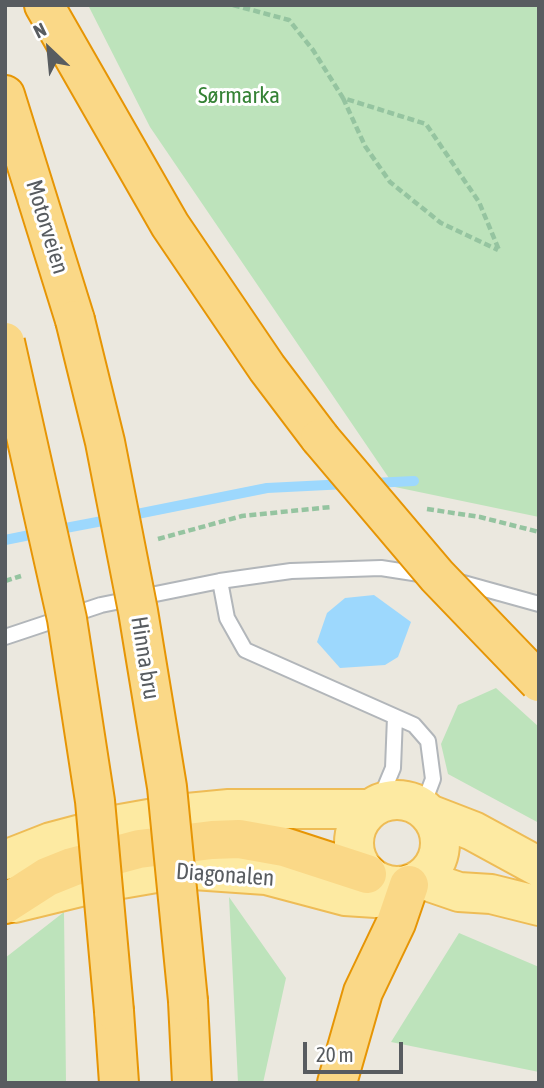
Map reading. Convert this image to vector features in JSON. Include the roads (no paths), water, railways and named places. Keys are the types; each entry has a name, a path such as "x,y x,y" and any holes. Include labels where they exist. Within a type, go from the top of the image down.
{"highway":[{"path":"44,5 170,225 260,357 320,438 438,576 539,682"},
{"name":"Motorveien","path":"5,94 75,320"},
{"name":"Hinna bru","path":"75,320 105,442 140,624 167,788 188,1001 192,1083"},
{"path":"5,342 67,619 95,801 119,1083"},
{"path":"5,904 47,877 72,867 139,849 212,840 239,839 284,847 399,881 396,923 363,992 337,1083"}],"main road":[{"path":"5,860 51,842 115,825 177,814 229,809 374,806 393,800 408,801 473,831 539,867"},
{"path":"374,806 356,828 353,841 359,865 399,881 459,892 491,894 539,906"},
{"path":"399,881 432,869 440,848 438,827 426,811"}],"lane":[{"path":"5,637 101,605 220,581 291,571 381,568 448,579 539,604"},
{"path":"220,581 227,618 245,650 414,725 428,741 433,779 426,811"},
{"path":"374,806 393,768 395,717"}],"water":[{"path":"374,595 411,622 398,657 385,665 340,668 317,642 327,613 345,598"}],"waterway":[{"path":"373,483 414,481"},
{"path":"127,516 267,488 347,484"},
{"path":"55,530 113,519"},
{"path":"5,540 40,533"}],"park label":[{"name":"Sørmarka","path":"239,96"}]}
